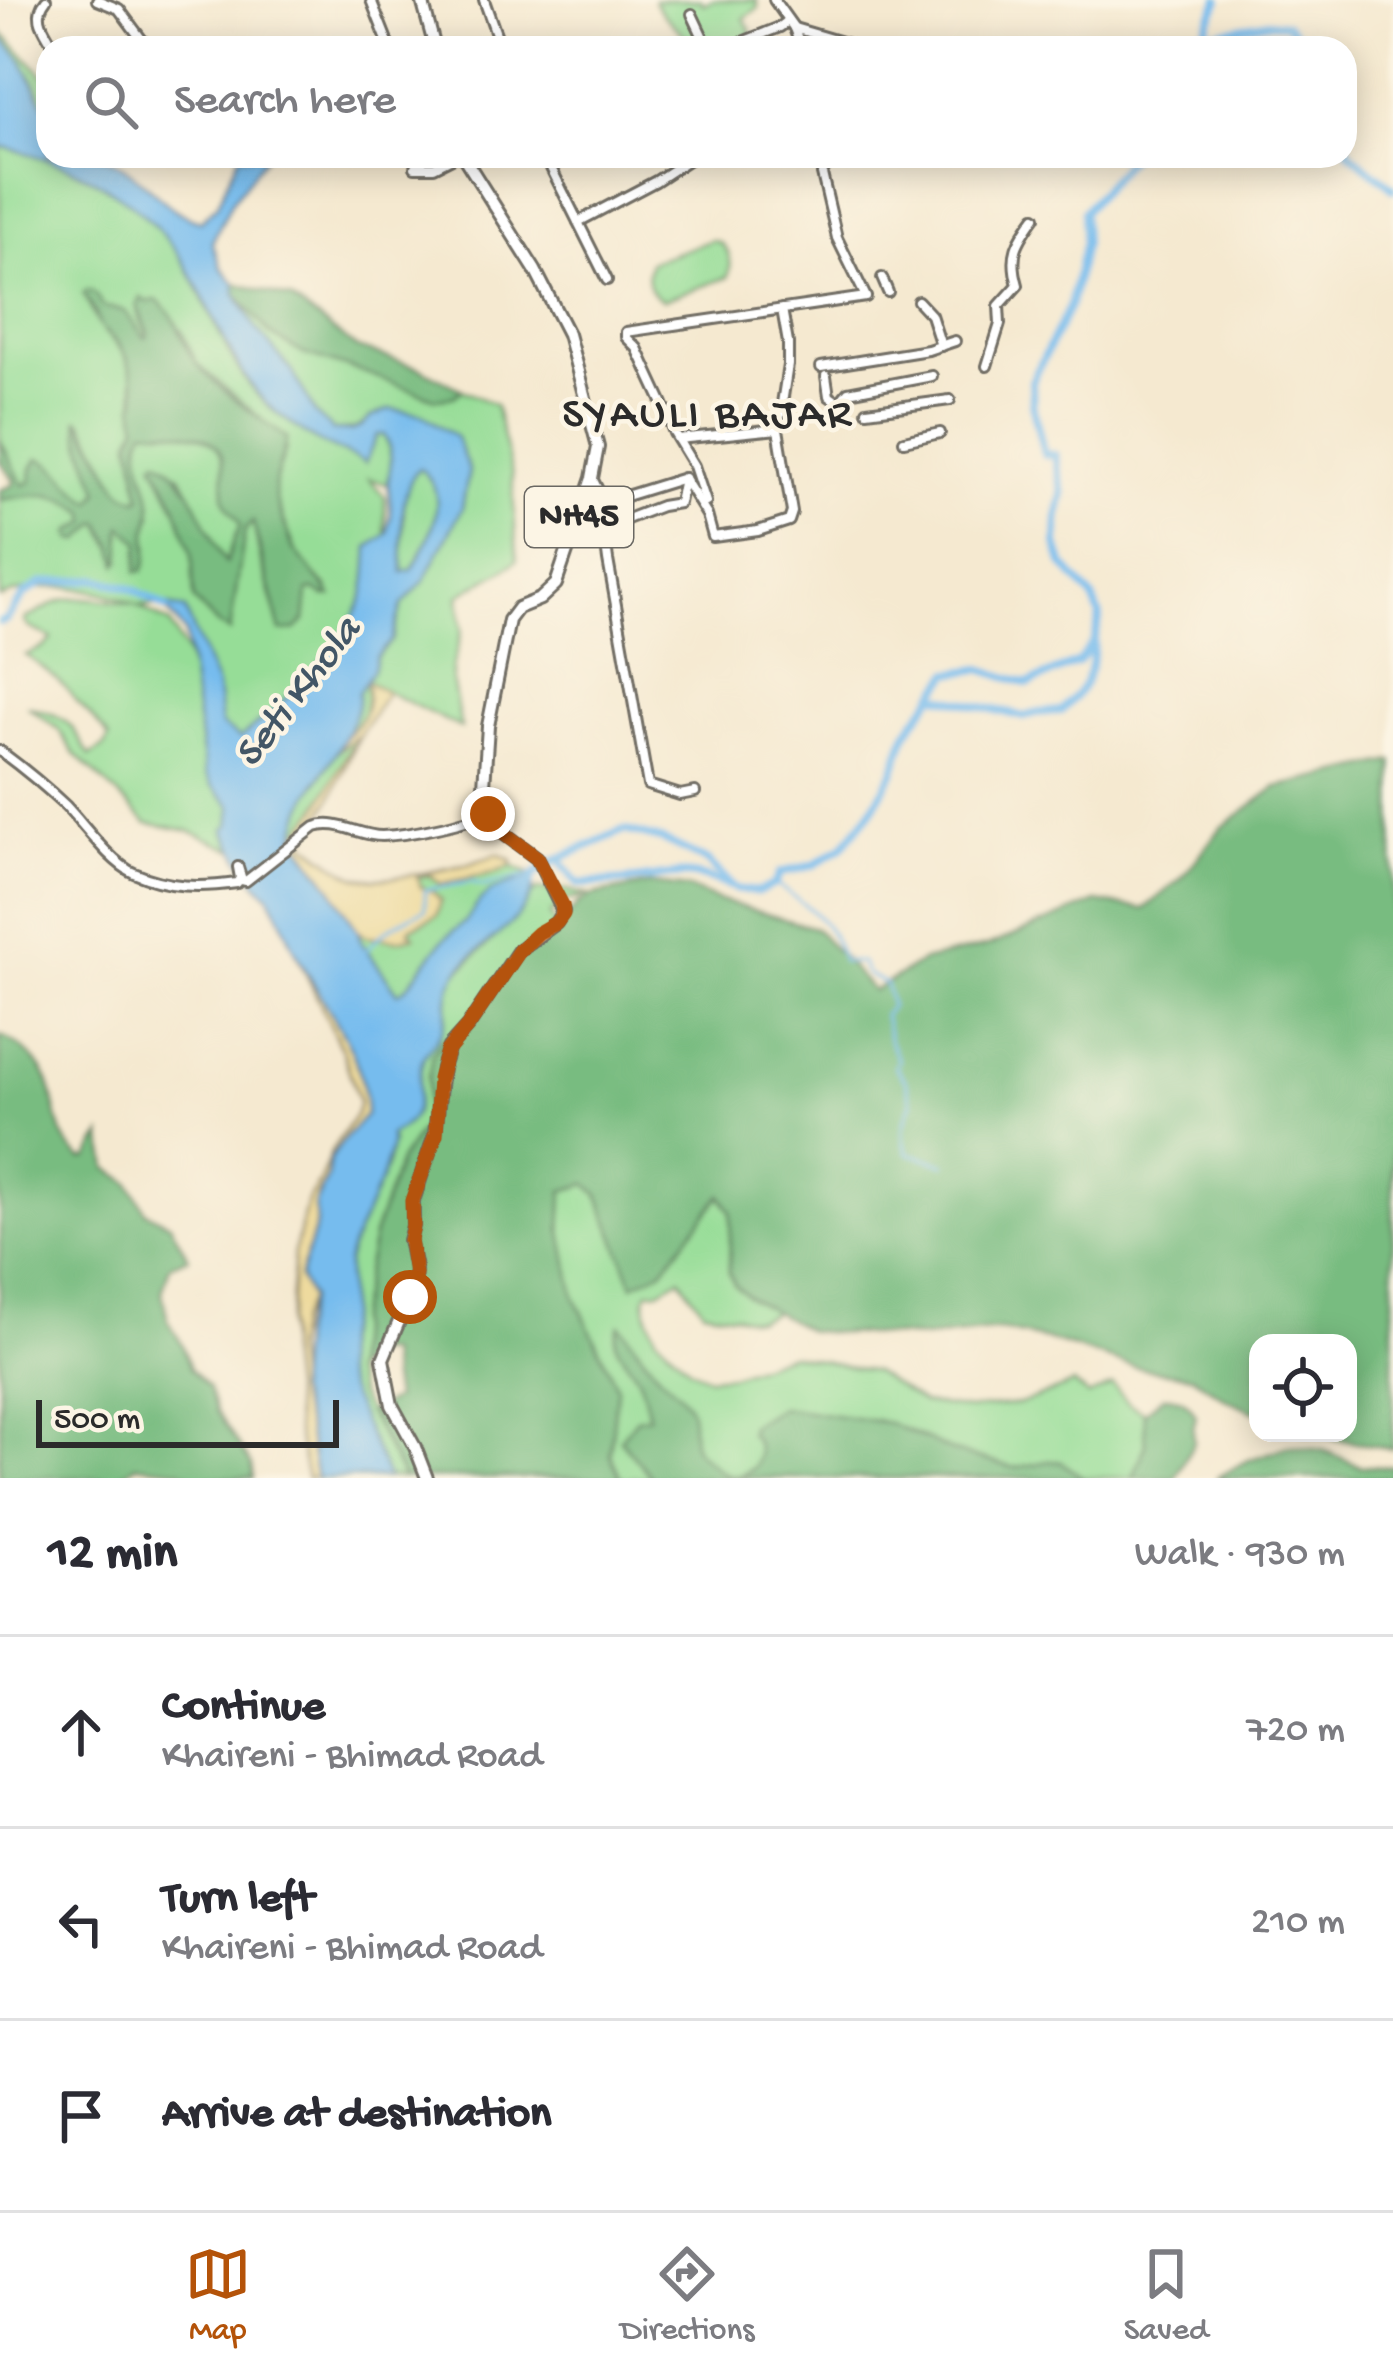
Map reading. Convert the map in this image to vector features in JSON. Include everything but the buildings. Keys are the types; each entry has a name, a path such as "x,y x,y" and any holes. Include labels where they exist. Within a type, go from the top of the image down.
{"main road":[{"path":"422,0 432,36"},
{"name":"NH45","path":"467,168 535,270 568,334 598,447 556,584 508,620 485,744 482,801 488,814"},
{"path":"427,1478 392,1405 382,1359 414,1286 412,1201 436,1134 442,1068 449,1047 516,954 563,914 537,858 502,832 488,814"}],"street":[{"path":"46,0 38,16 49,36"},
{"path":"98,0 119,9 139,36"},
{"path":"371,0 385,36"},
{"path":"484,0 498,36"},
{"path":"774,0 795,36"},
{"path":"692,14 702,36"},
{"path":"757,36 791,25 825,36"},
{"path":"551,168 607,280"},
{"path":"578,222 676,168"},
{"path":"701,504 706,502 694,466 626,332 866,297 830,218 825,168"},
{"path":"987,366 1000,324 998,306 1018,285 1014,252 1035,217"},
{"path":"842,248 860,253"},
{"path":"882,278 888,292"},
{"path":"918,301 931,315 941,346"},
{"path":"684,478 701,504 713,537 789,521 792,512 778,430 788,364 782,309"},
{"path":"932,376 848,392 839,403 829,396 824,372 955,341"},
{"path":"867,411 950,400"},
{"path":"677,439 778,430"},
{"path":"904,441 940,433"},
{"path":"592,478 599,492 648,785 680,795 694,792"},
{"path":"600,504 684,478"},
{"path":"574,532 604,529 679,502 684,478"},
{"path":"0,751 29,772 111,855 134,873 163,884 237,884 238,867 243,881 315,827 328,823 382,836 488,814"}],"green space":[{"path":"654,0 701,0 703,4 756,0 758,8 744,18 753,36 684,36"},
{"path":"0,31 36,67 36,88 23,64"},
{"path":"0,147 36,154 36,168 75,168 136,208 178,253 244,378 279,415 365,462 377,434 384,435 391,465 389,484 369,479 385,497 387,534 353,627 228,766 198,649 170,605 138,606 169,623 186,653 233,805 225,830 234,850 190,831 147,823 74,753 58,729 27,706 66,722 90,756 104,747 109,738 105,732 57,679 26,655 52,639 25,622 72,598 135,604 103,593 51,587 0,598 0,500 45,495 64,500 86,512 88,523 74,529 74,540 80,541 101,523 121,559 121,525 140,542 138,571 149,546 146,536 152,515 139,456 144,429 201,437 219,449 229,509 240,525 225,564 181,475 154,464 180,516 195,572 230,630 245,530 253,521 281,630 305,610 308,591 328,588 299,559 276,500 274,485 286,448 259,417 197,364 181,330 138,313 148,337 144,337 119,309 103,307 83,293 132,374 138,425 131,441 141,497 125,494 118,487 83,422 78,420 100,491 92,502 38,458 30,482 23,485 0,440"},
{"path":"712,240 728,254 728,277 663,300 654,293 648,279 650,262"},
{"path":"235,283 291,299 357,348 420,368 462,390 453,397 436,399 304,354 270,334 236,294"},
{"path":"88,290 103,307 125,311 144,337 148,332 137,306 141,298 156,300 170,313 191,356 206,374 287,438 274,485 276,500 293,548 332,596 308,591 305,621 294,630 281,631 253,522 245,530 230,631 194,600 192,553 174,500 154,463 157,459 180,477 226,563 240,525 225,500 219,450 202,437 145,429 140,451 151,517 143,571 137,572 140,542 122,526 118,564 101,523 80,541 74,540 70,533 88,522 86,512 75,504 44,495 0,500 0,490 14,480 0,461 0,440 23,485 31,482 38,458 92,502 100,491 78,418 118,487 125,494 141,497 131,440 138,425 136,387 127,358 100,327 83,293"},
{"path":"236,294 270,334 304,354 453,397 462,390 495,405 512,474 517,560 459,596 462,630 452,679 461,728 367,682 361,719 334,747 353,699 373,670 376,657 392,640 402,605 424,581 462,508 469,470 455,436 371,417 354,429 332,430 315,413 292,371 256,329"},
{"path":"401,454 451,472 429,540 412,571 402,572 404,503"},
{"path":"360,733 318,808 295,838 331,887 266,822"},
{"path":"1393,761 1393,1449 1353,1442 1357,1442 1357,1334 1249,1334 1249,1409 1192,1376 1134,1367 1000,1330 926,1338 809,1331 735,1285 729,1272 731,1212 721,1195 662,1270 633,1285 599,1195 587,1184 563,1191 561,1228 575,1297 617,1387 610,1454 621,1478 403,1478 369,1412 394,1399 387,1353 370,1352 352,1372 356,1321 374,1233 400,1160 426,1123 432,1055 441,1042 458,1034 526,948 558,927 579,903 594,895 651,884 688,888 815,928 873,991 923,961 988,946 1096,902 1144,909 1182,878 1221,828 1277,787"},
{"path":"511,866 533,875 401,1003 358,931 367,936 413,935 410,928 433,917 439,904 416,877 431,875 440,884"},
{"path":"538,890 587,895 559,903 550,916 558,927 428,1078 425,1123 400,1160 374,1233 356,1321 352,1372 359,1396 403,1478 357,1478 342,1373 347,1262 387,1164 392,1142 387,1123 450,979"},
{"path":"0,1035 24,1050 44,1072 60,1128 73,1151 88,1158 102,1135 108,1168 130,1183 146,1212 170,1224 188,1257 170,1265 162,1292 168,1321 190,1368 208,1387 216,1411 251,1464 253,1478 198,1478 179,1470 136,1465 118,1478 0,1478"},
{"path":"587,1184 598,1195 634,1284 662,1270 720,1195 731,1212 729,1272 734,1284 775,1312 755,1319 703,1310 680,1278 648,1291 648,1315 656,1336 691,1369 709,1377 732,1375 790,1354 874,1372 923,1403 969,1409 1020,1404 1074,1384 1088,1396 1113,1385 1129,1404 1144,1412 1146,1444 1135,1475 1084,1478 1055,1461 1015,1468 954,1452 876,1420 759,1442 754,1467 737,1477 723,1473 696,1453 689,1405 620,1325 617,1347 640,1381 649,1416 636,1419 620,1440 652,1478 621,1478 610,1454 617,1387 574,1297 561,1228 563,1190"},
{"path":"620,1325 687,1403 696,1450 727,1475 740,1476 753,1468 758,1448 750,1426 780,1407 889,1423 954,1452 1015,1468 1061,1462 1084,1478 652,1478 620,1439 637,1418 649,1416 640,1381 617,1347"},
{"path":"1164,1396 1184,1400 1193,1411 1194,1442 1175,1478 1133,1478 1146,1444 1144,1412"},
{"path":"1289,1446 1323,1450 1360,1466 1393,1467 1393,1478 1216,1478"}],"sand":[{"path":"367,682 387,692 357,740 306,844 349,873 368,878 426,872 498,854 512,860 511,866 494,873 440,884 431,875 417,876 421,887 441,900 437,915 410,928 414,936 399,940 358,931 295,838 318,808 357,736 335,753 273,733 265,743 231,760 275,727 334,747 361,719"},
{"path":"297,955 352,1051 367,1115 331,1159 318,1193 316,1225 299,1278 310,1298 293,1348 296,1392 316,1478 307,1478 296,1431 287,1352 294,1252 308,1199 359,1102 343,1052"}],"water":[{"path":"0,36 22,60 36,88 36,156 0,146"},
{"name":"Seti Khola","path":"68,168 125,168 175,210 201,221 217,205 234,168 257,168 232,201 212,242 256,329 332,430 350,431 390,409 422,414 455,436 469,470 462,508 424,581 402,605 392,640 376,657 358,693 350,727 308,797 295,838 398,993 491,891 533,875 527,904 453,980 442,1031 422,1063 414,1112 390,1135 382,1177 347,1261 342,1373 388,1478 316,1478 296,1392 300,1333 310,1298 299,1278 330,1159 366,1115 359,1071 273,902 249,874 225,829 230,825 232,806 205,774 185,633 163,605 185,609 217,686 221,725 240,738 311,673 355,614 364,595 369,547 387,534 390,447 384,435 377,435 365,463 315,440 264,401 242,372 174,248 133,206","holes":["419,468 435,491 435,518 425,545 412,570 403,572 407,490"]}],"waterway":[{"path":"1203,36 1219,0"},
{"path":"1203,36 1268,22 1286,24 1297,36"},
{"path":"1357,159 1393,188"},
{"path":"530,884 533,875 556,860 624,830 662,840 707,861 735,889 758,892 775,884 780,873 814,865 842,847 870,813 894,771 906,734 950,673 981,669 1028,684 1078,662 1094,642 1100,616 1093,599 1063,564 1057,544 1063,494 1055,455 1044,454 1032,381 1070,305 1084,243 1083,212 1121,168"},
{"path":"0,622 42,583 98,579 133,589 167,608"},
{"path":"934,695 1024,717 1061,711 1085,682 1094,644"},
{"path":"558,859 578,884 682,874 729,886"},
{"path":"366,951 392,926 425,910 425,890 471,882 482,886 533,875"},
{"path":"775,884 826,926 842,962 861,962 867,974 886,984 891,1006 884,1015 899,1061 895,1066 906,1081 912,1103 904,1128 908,1153 945,1164"}],"district":[{"name":"SYAULI BAJAR","path":"708,416"}],"route":[{"path":"410,1297 415,1274 412,1201 436,1134 439,1079 447,1051 520,950 563,914 537,858 502,832 488,814"}]}
